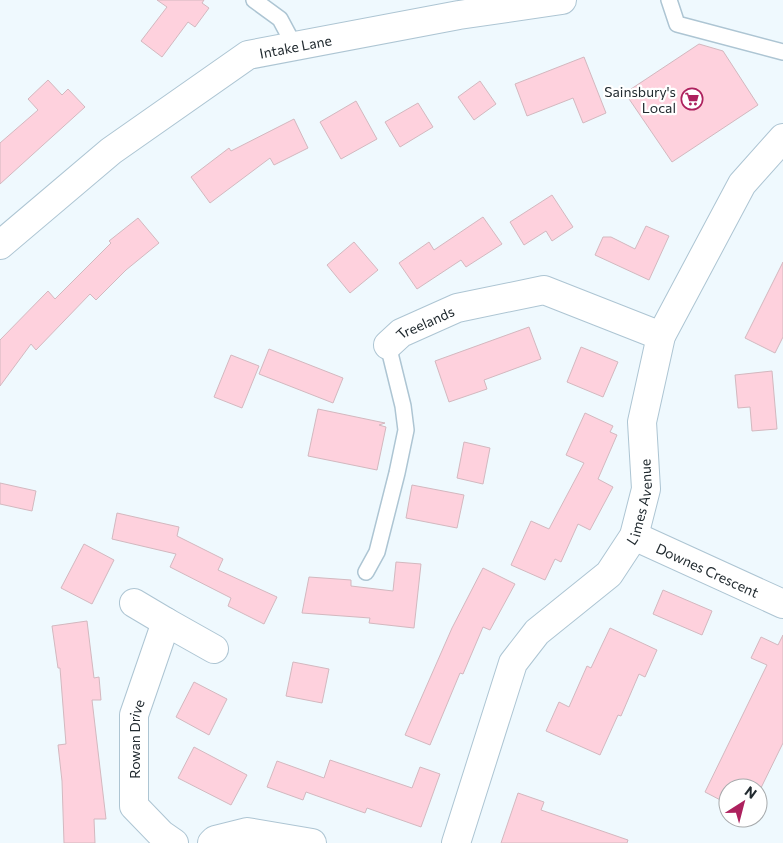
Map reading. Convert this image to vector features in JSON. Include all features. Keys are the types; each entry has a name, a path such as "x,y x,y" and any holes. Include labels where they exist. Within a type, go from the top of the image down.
{"street":[{"name":"Intake Lane","path":"0,245 110,151 248,55 459,15 562,0"},
{"name":"Limes Avenue","path":"456,843 513,663 537,632 609,574 634,536 646,489 642,422 661,336 742,184 783,138"},
{"name":"Treelands","path":"388,345 402,333 457,308 544,290 661,336"},
{"name":"Downes Crescent","path":"634,536 783,604"},
{"path":"134,603 214,649"},
{"name":"Rowan Drive","path":"166,622 134,715 134,806 161,834 174,843"},
{"path":"212,843 215,840 247,832 312,843"}],"lane":[{"path":"254,0 280,18 295,47"},
{"path":"669,0 677,24 783,52"},
{"name":"Treelands","path":"366,572 377,552 398,473 406,430 403,406 388,345"}],"building":[{"path":"157,0 204,0 202,3 209,8 195,27 188,22 162,57 141,41 167,7"},
{"name":"Sainsbury's Local","path":"699,44 723,51 758,105 672,162 625,93"},
{"path":"584,57 606,113 583,123 573,98 527,116 515,84"},
{"path":"48,80 62,95 68,89 85,107 0,184 0,143 38,110 28,99"},
{"path":"480,81 496,104 474,120 458,97"},
{"path":"356,101 377,139 341,159 320,122"},
{"path":"418,103 433,127 400,147 385,122"},
{"path":"294,119 308,148 274,165 270,158 210,203 191,177 229,148 231,151"},
{"path":"552,195 573,227 552,241 546,231 524,245 510,222"},
{"path":"483,217 502,244 466,267 461,260 417,289 399,263 429,242 434,250"},
{"path":"138,218 159,243 126,270 96,300 90,294 36,350 31,344 0,386 0,340 48,291 55,299 111,243 109,241"},
{"path":"646,226 669,236 649,280 595,255 603,237 611,237 635,249"},
{"path":"354,242 378,270 350,293 327,265"},
{"path":"783,262 783,337 775,353 745,338"},
{"path":"529,327 541,359 484,380 487,389 449,402 435,361"},
{"path":"581,347 618,362 603,397 567,382"},
{"path":"269,349 343,378 333,403 259,374"},
{"path":"231,355 259,366 242,408 214,397"},
{"path":"772,371 777,429 752,431 750,407 738,408 735,375"},
{"path":"318,409 385,423 379,425 386,427 377,470 308,456"},
{"path":"585,413 613,426 610,432 617,435 598,479 613,487 590,530 578,524 561,562 555,559 545,580 511,565 531,521 549,529 584,463 566,455"},
{"path":"464,442 490,448 483,484 457,478"},
{"path":"0,483 36,491 32,511 0,504"},
{"path":"412,485 464,495 457,528 406,518"},
{"path":"117,513 179,527 177,536 223,559 218,570 277,597 264,624 228,606 231,598 170,567 176,554 112,539"},
{"path":"84,544 114,560 92,604 61,588"},
{"path":"396,562 421,564 414,628 369,623 370,618 302,613 309,577 351,580 351,586 393,591"},
{"path":"483,568 515,584 490,630 483,627 463,674 460,673 430,745 405,735 452,628"},
{"path":"663,590 712,611 702,635 653,614"},
{"path":"87,621 94,678 99,677 101,700 92,700 106,819 94,819 95,843 64,843 62,781 58,745 66,744 60,668 58,668 52,626"},
{"path":"610,628 657,650 645,677 639,674 621,716 618,715 600,755 546,731 559,702 569,707 587,666 591,668"},
{"path":"783,635 783,743 766,778 718,778 718,799 705,792 767,665 751,658 761,637 778,645"},
{"path":"293,662 329,669 322,703 286,696"},
{"path":"194,682 227,699 209,735 176,717"},
{"path":"194,747 247,775 231,805 178,778"},
{"path":"330,760 412,788 420,767 440,774 421,827 367,808 365,813 306,792 303,800 267,787 277,761 324,778"},
{"path":"518,793 544,802 541,810 628,840 627,843 501,843"}],"place":[{"name":"Sainsbury's Local","path":"692,99"}]}
